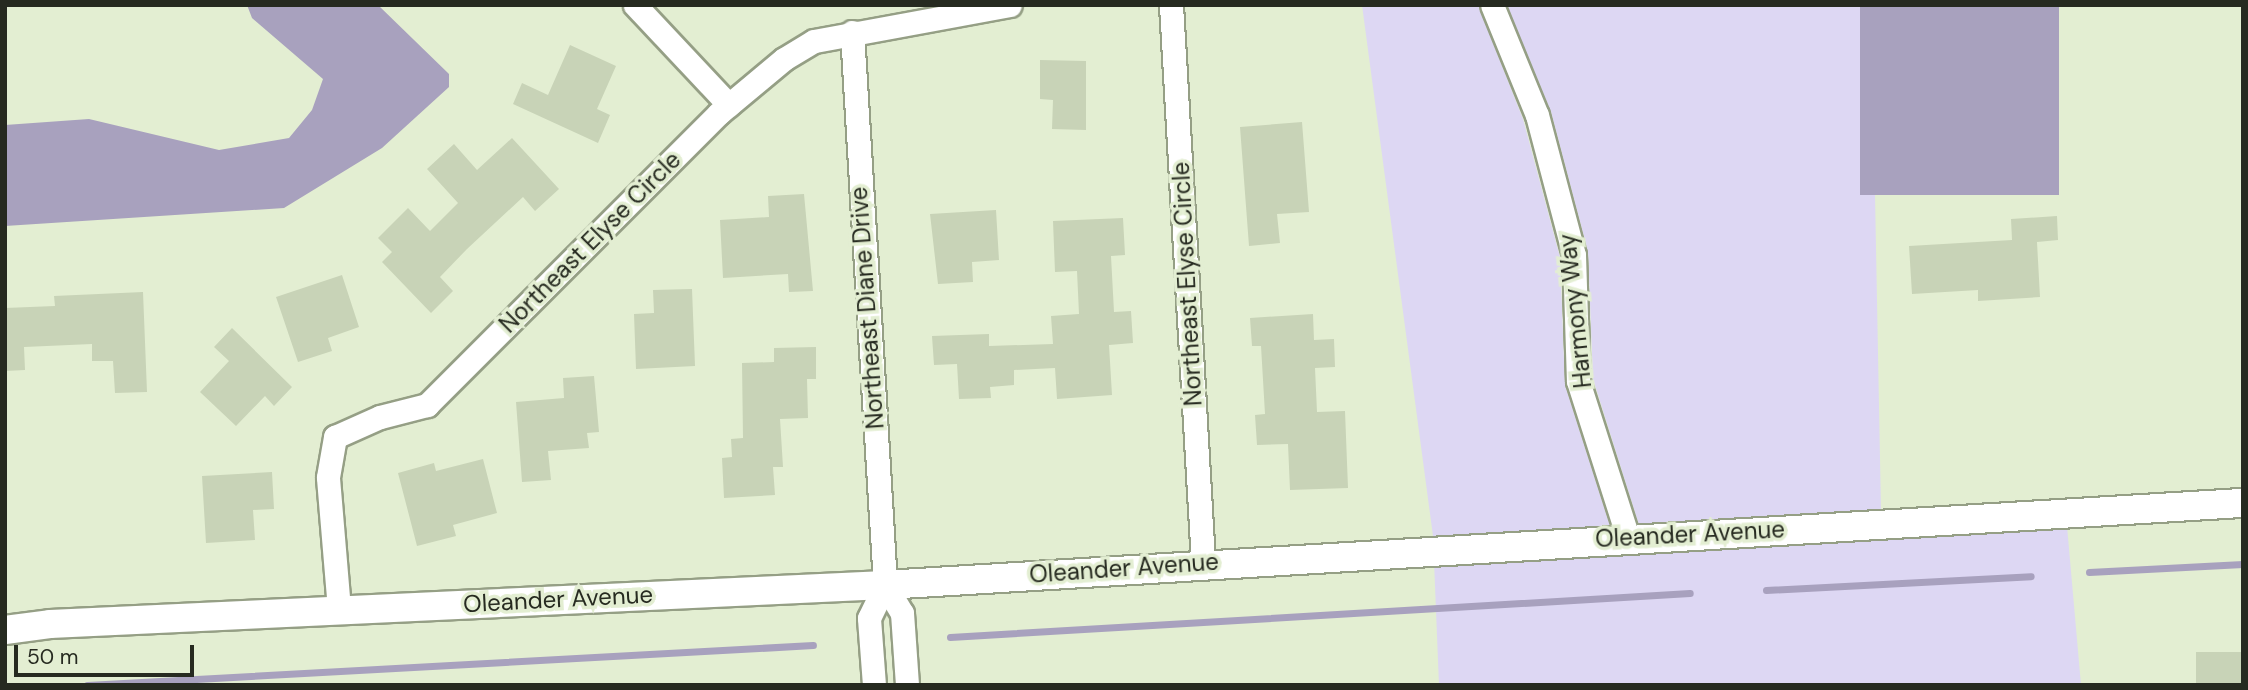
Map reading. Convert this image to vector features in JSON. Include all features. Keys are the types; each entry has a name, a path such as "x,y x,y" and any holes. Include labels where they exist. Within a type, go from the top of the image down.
{"street":[{"path":"635,5 729,104"},
{"name":"Northeast Elyse Circle","path":"339,609 328,477 335,437 380,417 427,405 729,104 814,41 1010,5"},
{"name":"Northeast Elyse Circle","path":"1171,5 1203,562"},
{"name":"Harmony Way","path":"1492,5 1537,115 1574,255 1578,381 1628,538"},
{"name":"Northeast Diane Drive","path":"852,32 885,584"},
{"name":"Oleander Avenue","path":"5,630 50,624 885,584 1203,562 2243,503"},
{"path":"874,685 869,618 885,584"},
{"path":"885,584 902,613 907,685"}],"shaded area":[{"path":"247,5 378,5 449,74 449,87 382,148 284,208 5,226 5,125 89,119 219,150 289,138 312,110 323,79 252,18"},
{"path":"1362,5 1478,5 1523,119 1560,257 1565,385 1610,526 1433,536"},
{"path":"1507,5 1860,5 1869,194 1875,195 1881,511 1639,525 1593,379 1588,252 1551,112"},
{"path":"1860,5 2059,5 2059,195 1860,195"},
{"path":"2067,526 2081,685 1439,685 1434,561"}],"building":[{"path":"570,45 616,66 597,109 610,115 598,143 513,104 522,83 548,95"},
{"path":"1040,60 1086,61 1086,130 1052,129 1053,100 1040,99"},
{"path":"1302,122 1309,212 1277,214 1280,243 1249,246 1240,127"},
{"path":"512,138 559,189 535,211 523,197 467,249 440,277 453,291 431,313 382,262 392,252 378,238 408,208 430,231 458,203 427,169 454,144 477,170"},
{"path":"804,194 813,291 789,292 788,274 723,278 720,220 769,217 768,196"},
{"path":"996,210 999,260 972,262 973,282 938,284 930,214"},
{"path":"2057,216 2058,240 2037,242 2040,297 1978,301 1978,290 1912,294 1909,246 2012,240 2011,219"},
{"path":"1123,218 1125,255 1111,256 1114,312 1131,311 1133,343 1109,345 1112,395 1057,399 1055,368 1014,370 1014,385 990,387 991,398 959,399 957,364 934,365 932,336 989,334 989,346 1053,344 1051,316 1079,314 1077,271 1055,272 1053,221"},
{"path":"342,275 359,327 328,338 332,351 298,362 276,297"},
{"path":"692,289 695,366 636,369 634,314 654,313 653,290"},
{"path":"143,292 147,392 115,393 113,361 92,361 92,344 24,347 25,370 5,371 5,308 55,306 54,296"},
{"path":"1313,314 1314,340 1334,339 1335,367 1315,368 1317,412 1345,411 1348,488 1290,490 1288,444 1257,445 1255,415 1265,414 1261,346 1252,346 1250,318"},
{"path":"232,328 292,387 274,406 265,396 236,426 200,392 229,361 214,347"},
{"path":"816,347 816,379 807,379 808,418 780,419 783,467 773,467 775,495 724,498 722,458 732,457 731,439 743,438 742,363 774,362 774,348"},
{"path":"594,376 599,432 587,433 589,448 548,451 551,480 522,482 516,402 564,398 563,378"},
{"path":"483,459 497,513 453,525 456,536 417,546 398,473 434,463 436,471"},
{"path":"272,472 274,509 253,510 255,540 206,543 202,476"},
{"path":"2196,652 2243,652 2243,685 2196,685"}],"waterway":[{"path":"2089,572 2243,564"},
{"path":"1766,590 2031,576"},
{"path":"950,637 1690,593"},
{"path":"87,685 813,645"}]}
